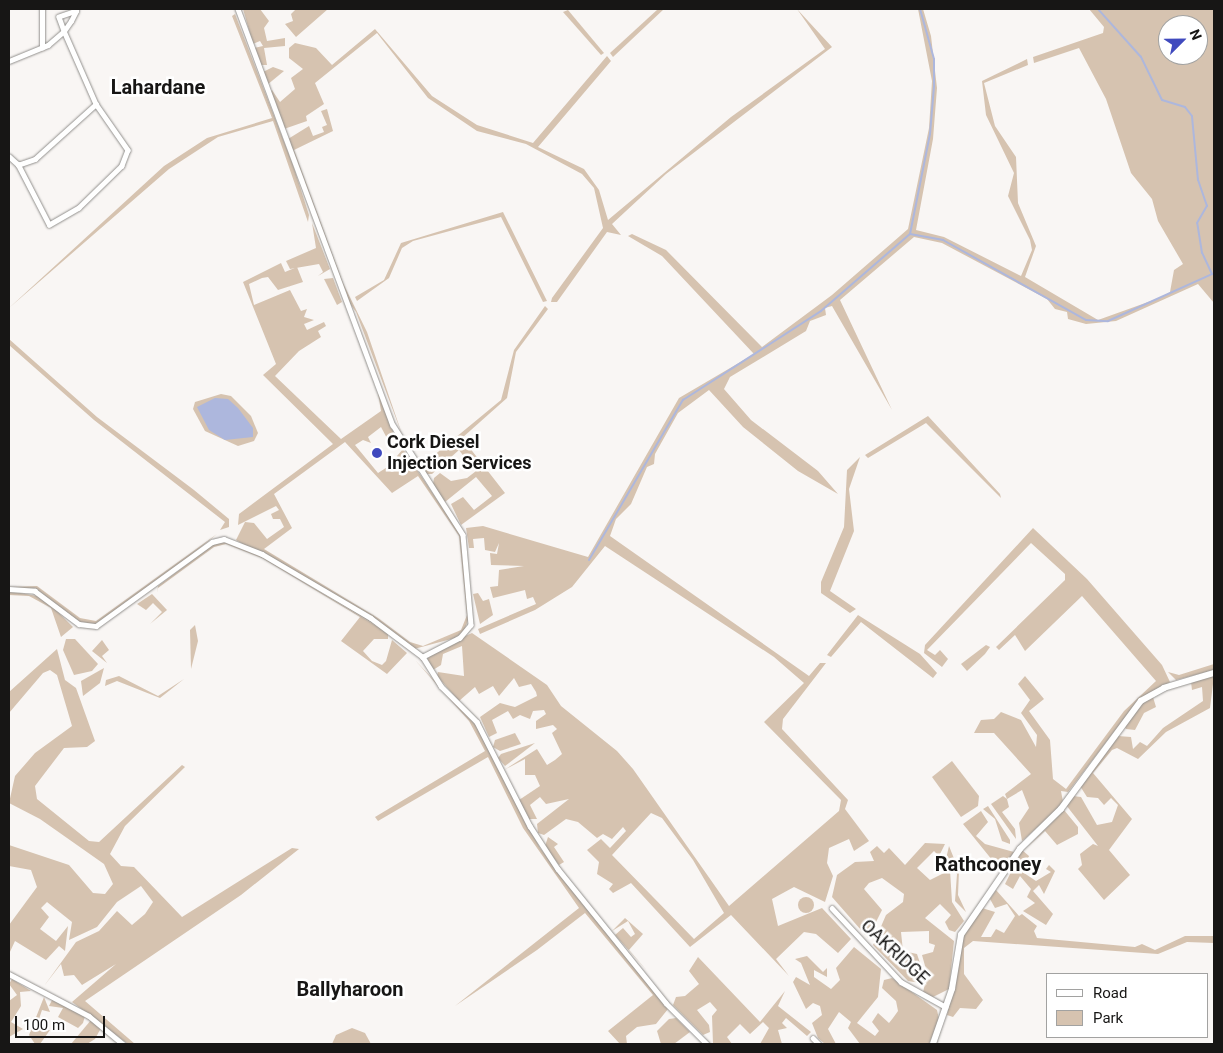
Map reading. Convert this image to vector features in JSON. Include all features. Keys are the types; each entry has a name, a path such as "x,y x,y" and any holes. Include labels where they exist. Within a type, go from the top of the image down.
{"street":[{"path":"42,9 42,48"},
{"path":"238,9 393,425 464,535 472,625 460,638 423,657"},
{"path":"9,61 42,48 64,31 76,10"},
{"path":"9,157 18,165 49,225 80,208 128,158 124,140 96,104 59,17 76,10"},
{"path":"18,165 35,159 96,104"},
{"path":"9,589 35,591 78,624 96,626 212,542 224,538 262,554 371,618 423,657 436,680 479,725 530,826 562,875 666,1003 707,1044"},
{"path":"933,1044 946,1007 961,935 1020,849 1061,809 1141,701 1164,688 1214,673"},
{"name":"OAKRIDGE","path":"832,908 901,982 946,1007"},
{"path":"9,974 89,1016 123,1044"},
{"path":"813,1038 819,1044"}],"green space":[{"path":"243,9 260,9 269,21 264,28 267,41 285,38 285,46 264,48 267,65 261,65 254,48 263,46 260,41 253,44"},
{"path":"296,9 328,9 296,37 285,24 293,21 291,14"},
{"path":"658,9 664,9 613,57 610,53"},
{"path":"797,9 832,47 666,174 612,224 621,235 607,232 557,302 551,302 552,298 603,228 594,188 582,174 526,144 477,131 428,98 377,33 315,83 324,104 306,116 307,121 284,129 270,93 272,90 280,102 295,89 291,78 303,69 289,58 289,48 295,43 316,48 332,65 375,29 432,96 477,125 533,143 607,56 611,61 538,147 584,169 599,190 608,220 731,117 825,49"},
{"path":"918,9 923,9 931,36 937,88 933,139 916,230 944,237 1021,276 1032,250 1030,240 1008,196 1014,173 986,115 982,81 1027,59 1028,65 984,83 995,126 1016,157 1018,203 1036,246 1025,277 1098,320 1162,297 1170,292 1174,270 1183,264 1158,221 1152,199 1131,173 1106,99 1079,48 1034,63 1033,57 1103,33 1104,27 1089,9 1214,9 1214,303 1198,284 1116,321 1086,324 1068,319 1067,312 1055,309 1047,299 942,243 914,237 840,300 892,410 832,306 825,308 826,315 810,321 806,331 730,377 724,389 751,420 818,471 838,494 798,471 743,427 709,390 678,413 655,454 654,464 647,467 631,504 616,519 610,536 809,676 820,663 826,663 783,719 782,729 848,800 845,809 869,841 854,851 849,839 829,848 827,863 833,876 825,902 794,887 772,899 778,926 822,908 851,939 838,953 816,934 804,932 776,959 789,976 731,915 690,947 631,883 613,893 609,889 613,884 597,874 599,862 587,850 601,839 610,848 626,831 623,827 612,839 603,834 597,838 578,822 566,819 544,835 538,833 537,824 569,799 546,804 540,797 530,805 537,819 529,819 519,800 540,786 535,775 525,775 525,759 504,770 537,749 547,765 555,760 562,754 552,733 557,729 553,725 536,729 536,721 546,714 544,710 533,711 530,719 520,715 513,719 508,711 492,720 497,733 489,737 480,717 500,703 515,707 537,696 531,684 519,687 514,678 499,696 493,686 479,694 475,687 459,701 437,676 438,672 464,676 462,646 443,654 441,665 433,670 427,660 434,650 472,633 547,685 561,706 617,751 633,769 729,906 839,811 841,800 764,722 804,683 774,657 605,546 572,587 535,610 480,634 478,629 536,604 533,597 527,599 525,590 493,598 490,587 498,586 499,570 524,566 491,565 490,553 497,554 499,543 495,552 485,550 484,538 473,539 474,548 469,548 466,528 483,526 588,557 679,398 754,354 662,256 628,236 632,234 666,250 762,347 832,295 908,229 929,128 932,81","holes":["651,813 662,818 693,860 724,913 694,939 612,855"]},
{"path":"568,10 604,53 601,55 563,12"},
{"path":"235,14 293,165 309,215 308,222 273,121 218,137 169,169 9,308 164,166 207,138 272,118 232,16"},
{"path":"273,67 284,71 267,85 263,72"},
{"path":"327,109 333,131 294,150 343,283 367,332 403,437 356,312 345,297 288,139 309,126 313,136 324,132 322,127 327,125 321,111"},
{"path":"503,212 547,301 543,302 501,217 413,241 402,248 389,278 357,301 355,297 384,280 401,243"},
{"path":"312,223 330,269 318,276 323,272 319,264 290,269 286,261 316,248"},
{"path":"281,263 285,272 297,267 303,282 278,290 268,277 249,284 254,305 290,290 301,311 307,309 304,317 314,320 304,324 307,330 324,322 326,326 318,331 321,337 299,351 275,376 341,439 381,411 375,375 398,447 390,444 381,427 368,437 371,443 363,440 355,445 378,473 392,464 400,465 397,456 403,449 462,537 470,615 464,631 455,638 414,649 236,540 245,522 254,523 267,539 284,527 280,519 273,519 271,514 279,510 276,506 238,525 239,514 333,444 263,375 276,364 243,282","holes":["345,442 392,493 418,476 459,536 467,615 461,630 423,646 410,642 378,618 264,549 292,528 274,494"]},
{"path":"333,278 342,302 337,305 324,279"},
{"path":"545,306 548,309 516,352 507,398 462,438 505,493 461,525 451,504 463,497 474,510 492,496 476,477 445,502 433,484 434,478 440,473 451,481 467,478 480,468 476,462 471,466 459,450 432,474 426,474 405,444 421,466 501,400 514,350"},
{"path":"9,339 97,417 194,490 229,519 229,527 220,530 225,522 94,420 9,345"},
{"path":"221,394 231,396 251,416 258,433 254,441 238,446 205,431 193,409 195,402"},
{"path":"928,416 1000,494 1001,498 926,423 868,458 865,455"},
{"path":"860,457 849,489 854,531 830,591 856,609 850,613 821,593 821,582 844,527 847,470"},
{"path":"1033,528 1087,579 1162,665 1170,682 1133,707 1068,792 1061,791 1063,802 1058,809 1022,841 1019,823 1029,808 1022,790 1007,799 1005,794 1031,774 994,733 974,733 981,720 994,719 1001,712 1021,720 1036,747 1037,735 1021,713 1030,700 1018,684 1025,676 1044,699 1029,711 1050,740 1053,779 1066,789 1124,711 1156,681 1082,596 1025,651 1015,635 999,650 996,647 1065,580 1065,574 1031,543 927,650 935,655 940,650 948,659 942,667 924,653 925,645"},
{"path":"217,534 172,571 95,624 79,622 36,589 9,587 37,586 80,618 96,621"},
{"path":"218,541 226,541 264,558 388,633 388,639 374,639 363,651 372,661 382,665 386,661 392,640 407,653 387,674 341,641 360,617 262,558 226,544 214,547 158,588 157,593 158,586"},
{"path":"9,591 43,597 73,627 61,637 51,608 29,596 9,595"},
{"path":"478,593 483,601 489,599 493,615 480,624 473,594"},
{"path":"152,594 167,610 150,624 162,612 153,603 146,610 137,604"},
{"path":"858,615 920,654 937,673 933,678 861,622 831,657 827,655"},
{"path":"195,625 198,641 191,669 190,630"},
{"path":"66,639 75,639 98,664 92,671 74,675 63,650"},
{"path":"102,640 109,650 102,656 107,663 92,651"},
{"path":"986,645 990,647 985,654 967,671 961,664"},
{"path":"57,649 65,680 76,688 95,741 87,747 64,748 35,786 37,799 89,841 99,842 182,765 185,767 125,826 110,854 121,866 134,867 182,917 292,848 299,849 241,895 85,1001 135,1044 128,1044 72,1002 116,964 82,985 74,975 64,976 61,964 44,986 76,942 99,931 117,911 132,925 145,914 153,902 141,886 117,902 97,927 69,940 72,922 47,902 41,908 49,917 40,929 56,941 68,926 65,951 59,946 46,960 15,941 9,954 9,925 37,887 31,870 9,866 9,845 69,865 93,893 105,894 113,884 104,864 40,819 9,803 15,776 35,753 72,726 57,675 50,670 43,673 9,713 9,692"},
{"path":"415,660 477,726 540,848 668,1009 656,1024 637,1027 626,1036 627,1044 620,1044 608,1031 653,995 585,913 537,950 455,1006 579,908 523,828 488,757 378,821 375,817 485,751 469,721"},
{"path":"1214,664 1214,670 1176,680 1168,672 1179,675"},
{"path":"104,668 100,683 83,696 81,681"},
{"path":"119,676 158,696 184,679 160,698 117,681 105,686 106,680"},
{"path":"1214,676 1210,708 1166,732 1138,759 1117,748 1112,750 1093,773 1132,819 1109,850 1130,875 1104,900 1078,869 1082,865 1080,854 1093,844 1098,846 1066,805 1073,796 1081,797 1097,825 1112,822 1118,805 1111,798 1104,805 1098,798 1087,797 1080,786 1118,736 1131,737 1133,749 1140,742 1147,746 1163,728 1203,701 1202,687 1192,690 1191,682"},
{"path":"1153,697 1156,707 1144,713 1135,730 1126,729 1124,725 1143,702"},
{"path":"515,733 521,744 500,751 493,747 495,740"},
{"path":"535,743 505,766 498,758 501,754"},
{"path":"952,761 979,796 978,806 961,817 932,777"},
{"path":"1003,796 1007,799 1009,807 1002,812 1015,829 1016,839 991,804"},
{"path":"988,806 1010,840 1010,844 1002,841 995,819 983,809"},
{"path":"1064,810 1078,827 1078,834 1057,845 1045,831 1028,847"},
{"path":"981,811 988,822 976,836 985,844 1014,852 1001,871 963,824"},
{"path":"548,837 558,844 554,847 564,862 559,865 545,846"},
{"path":"925,843 945,844 939,856 934,851 917,868 930,880 950,870 952,902 964,921 955,932 949,930 945,922 951,915 940,904 925,918 954,941 949,989 933,997 923,993 927,973 922,955 933,952 935,945 929,943 929,931 901,932 903,951 917,954 923,972 920,983 908,981 873,945 886,915 903,902 904,894 882,878 869,883 864,889 882,910 868,938 832,897 837,875 855,862 874,861 870,852 877,846 884,853 889,848 905,865"},
{"path":"949,846 959,871 958,895 966,912 955,901 957,874 946,859"},
{"path":"1022,850 1029,856 1024,873 1036,881 1051,872 1046,869 1049,865 1055,871 1044,894 1039,885 1033,891 1053,914 1046,925 1023,911 1035,903 1027,897 1031,889 1020,876 1013,889 1005,884"},
{"path":"996,890 1019,916 1022,914 1037,926 1034,931 1037,938 1135,947 1142,944 1155,950 1185,936 1214,936 1214,943 1187,942 1158,954 973,941 964,948 964,974 983,1000 976,1009 960,1008 953,1017 947,1015 964,934 982,908 995,912 981,937 991,937 996,929 1004,933 1015,916 1007,904 995,908 990,899"},
{"path":"803,897 809,897 814,902 812,911 803,913 798,908 798,902"},
{"path":"625,918 643,934 629,950 649,973 615,935 623,928 631,937 635,934 628,921 612,931"},
{"path":"854,947 881,969 878,997 857,1023 875,1036 879,1031 872,1022 878,1013 889,1023 893,1018 898,1011 896,1001 882,988 884,980 892,978 937,1010 939,1019 929,1044 860,1044 848,1028 851,1022 839,1012 828,1029 836,1044 825,1044 818,1038 812,1023 822,1015 820,1006 813,1003 806,1009 793,982 796,977 810,985 801,963 795,959 807,956 823,972 827,968 827,977 814,970 814,977 831,989 840,980 836,968"},
{"path":"698,957 760,1022 785,991 778,1006 811,1032 807,1036 786,1018 782,1023 787,1028 778,1030 782,1044 760,1044 769,1028 763,1022 750,1034 740,1024 727,1037 732,1044 713,1044 712,1016 717,1010 710,1002 697,1010 709,1025 710,1032 703,1035 673,1005 676,997 685,996 699,984 689,971"},
{"path":"12,979 31,991 20,992 21,1006 11,1022 23,1029 9,1037 9,1001 17,995 9,984"},
{"path":"44,997 50,1012 42,1010 39,1019 48,1023 43,1031 50,1030 40,1044 35,1044 29,1035"},
{"path":"52,1000 85,1016 83,1023 78,1028 58,1017 63,1008 49,1006"},
{"path":"676,1018 690,1032 674,1044 661,1044 657,1031 669,1019"},
{"path":"91,1020 101,1028 95,1039 87,1044 71,1044"},
{"path":"352,1028 365,1033 371,1044 332,1044 336,1035"}],"water":[{"path":"215,398 228,399 238,408 253,428 253,437 225,440 209,430 197,407"}],"waterway":[{"path":"589,560 683,400 821,311 910,234 930,134 934,86 934,59 920,9"},
{"path":"910,234 943,240 1086,320 1108,321 1212,274 1202,253 1197,223 1207,206 1198,180 1192,116 1185,107 1162,100 1141,57 1098,9"}],"place":[{"name":"Cork Diesel Injection Services","path":"377,453"}],"district":[{"name":"Lahardane","path":"158,87"},
{"name":"Rathcooney","path":"988,864"},
{"name":"Ballyharoon","path":"350,989"}]}
